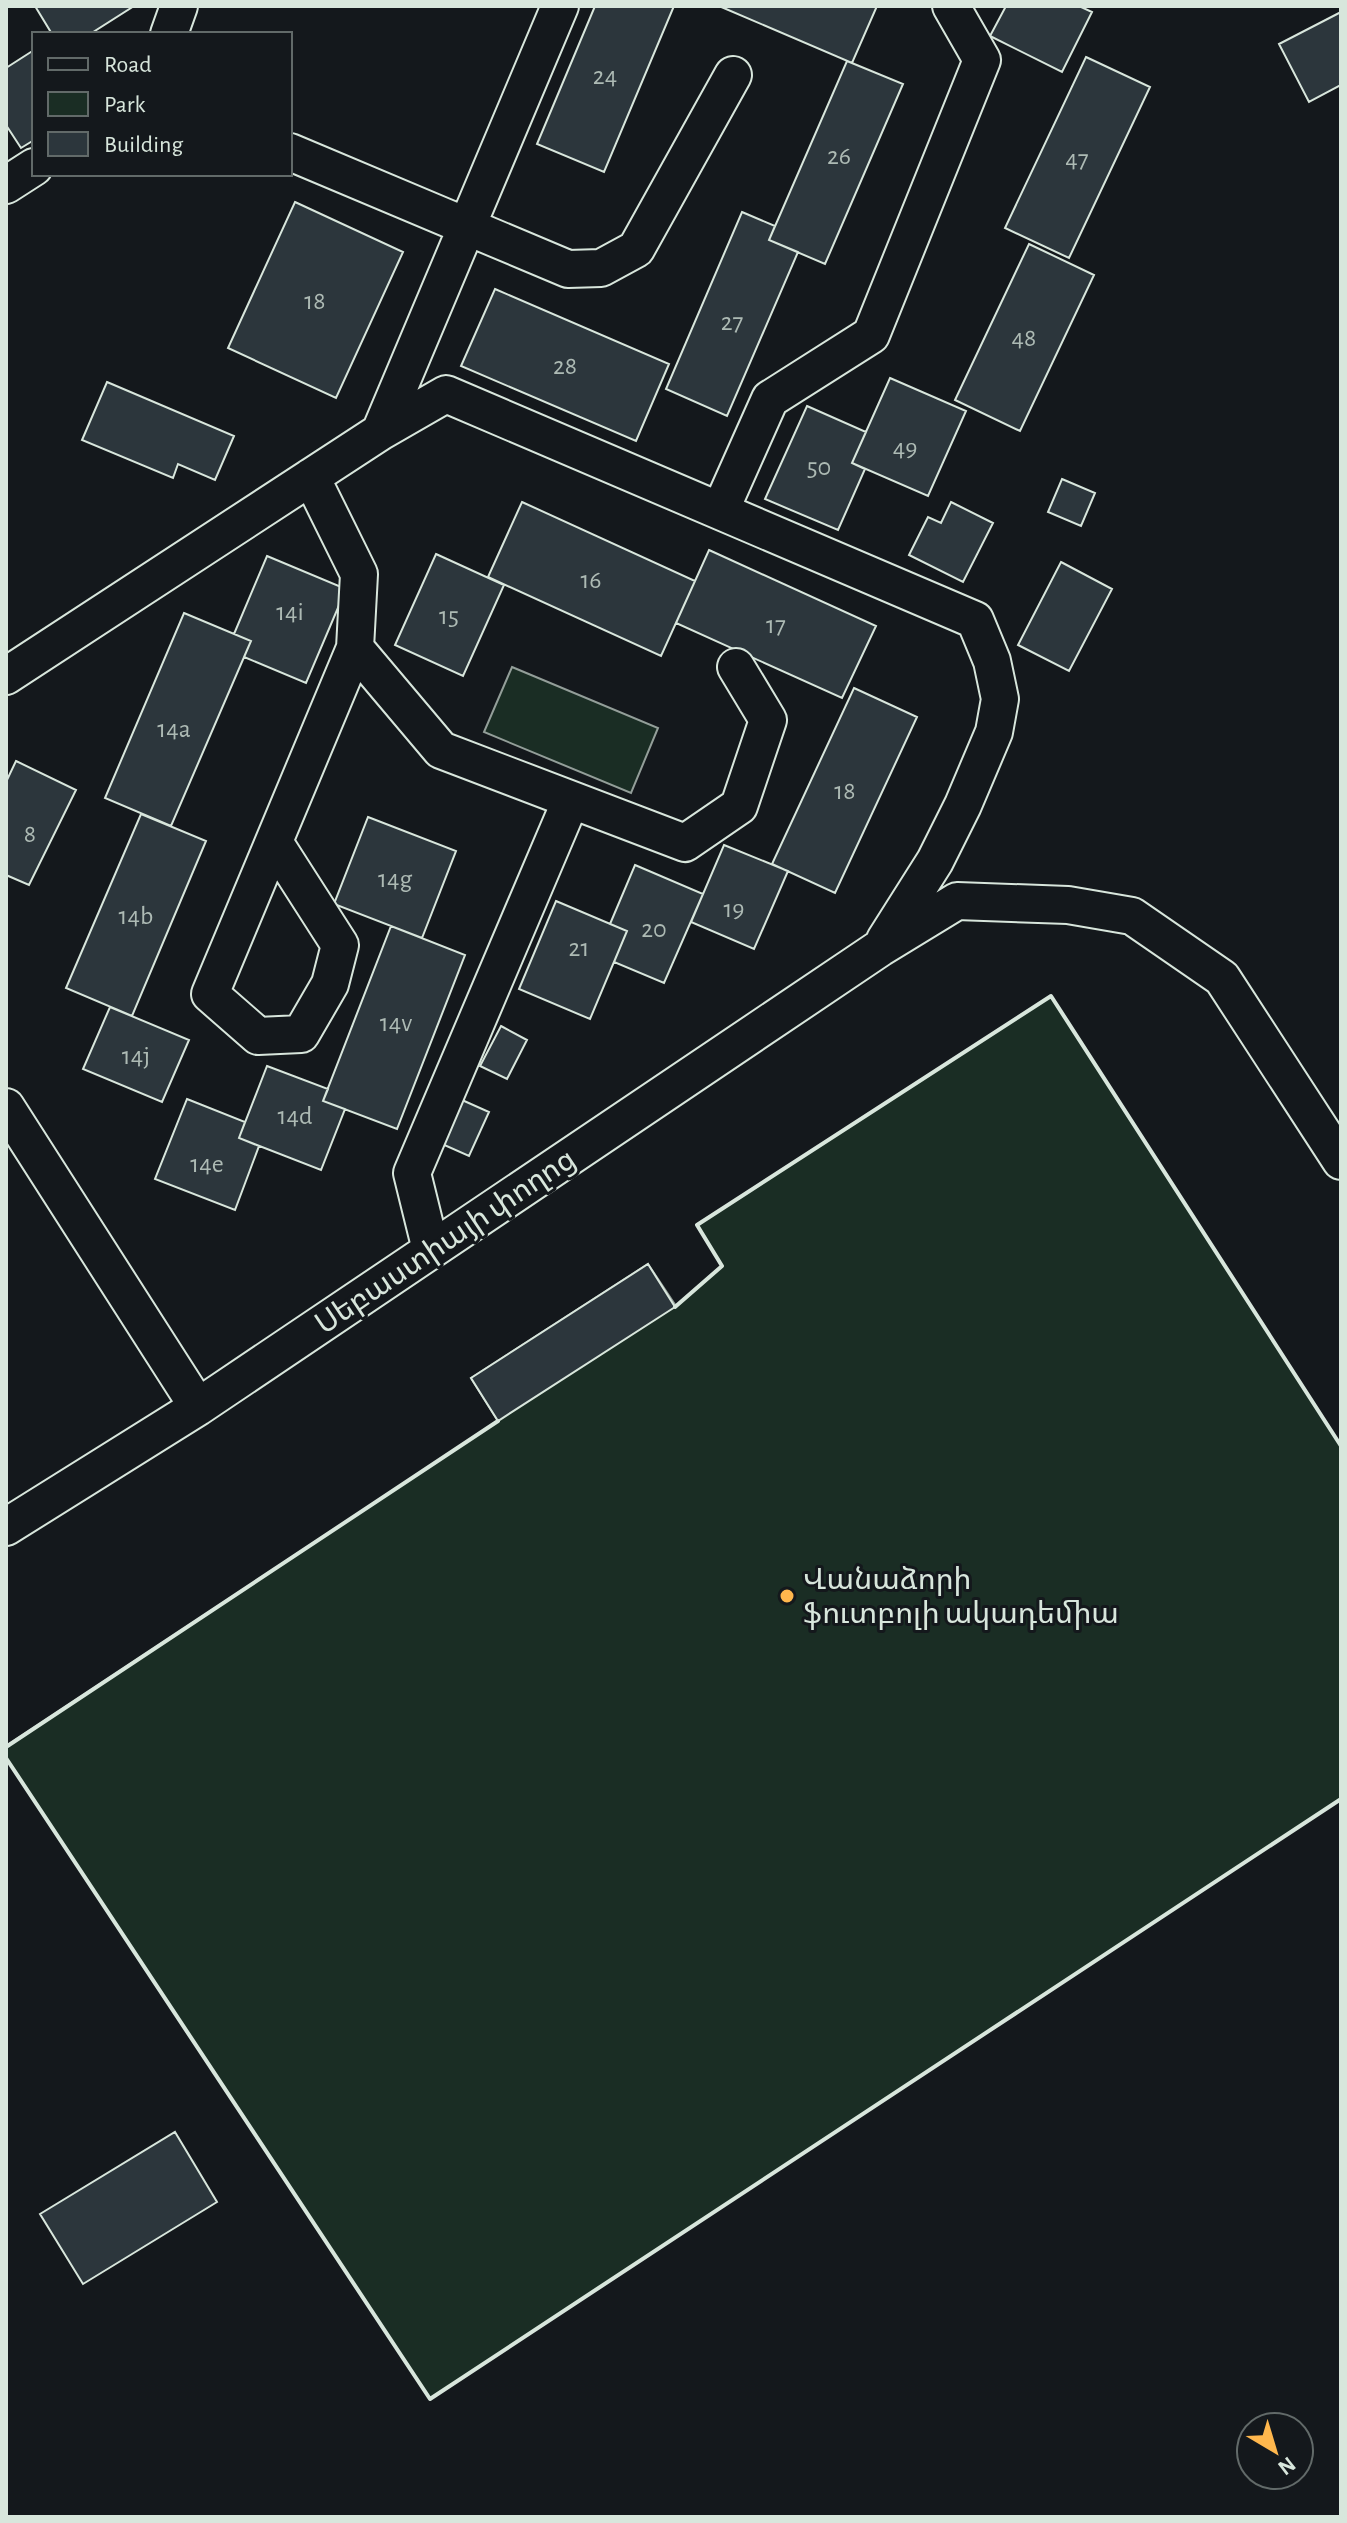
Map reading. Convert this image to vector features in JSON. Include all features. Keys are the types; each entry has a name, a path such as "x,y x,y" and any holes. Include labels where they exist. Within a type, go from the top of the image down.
{"street":[{"path":"170,32 179,6"},
{"path":"380,432 560,6"},
{"path":"720,511 770,399 871,335 982,60 951,6"},
{"path":"292,153 568,269 601,268 636,249 733,75"},
{"path":"6,185 32,168"},
{"path":"6,676 380,432 446,394 975,620 992,661 1000,699 994,732 935,861 880,948"},
{"path":"274,842 340,945 330,984 301,1034 258,1036 210,994 355,648 359,574 311,477"},
{"path":"355,648 441,750 685,843 739,806 768,720 736,667"},
{"path":"431,1250 412,1173 571,800"},
{"name":"Սեբաստիայի փողոց","path":"6,1527 198,1407 880,948 957,901 1068,905 1132,916 1222,978 1341,1161"},
{"path":"6,1107 198,1407"}],"green space":[{"path":"512,667 658,728 631,793 484,732"},
{"name":"Վանաձորի ֆուտբոլի ակադեմիա","path":"1051,996 1341,1446 1341,1799 430,2399 6,1758 6,1746 498,1421 471,1378 648,1264 676,1306 722,1266 697,1225"}],"building":[{"path":"35,6 134,6 93,32 51,32"},
{"path":"595,6 674,6 604,172 537,144"},
{"path":"719,6 877,6 852,63"},
{"path":"1006,6 1079,6 1092,12 1062,72 990,36"},
{"path":"1341,12 1341,85 1309,102 1279,44"},
{"path":"32,51 32,141 21,148 6,125 6,68"},
{"path":"1086,57 1150,87 1069,258 1005,228"},
{"path":"847,61 903,84 825,264 769,240"},
{"path":"295,202 403,252 336,398 228,348"},
{"path":"742,212 775,226 769,240 798,252 727,416 666,389"},
{"path":"1029,244 1094,275 1020,431 955,400"},
{"path":"495,289 669,364 636,441 461,366"},
{"path":"890,378 966,411 928,496 852,463"},
{"path":"107,382 234,436 215,480 178,464 173,478 82,440"},
{"path":"807,406 866,432 852,463 865,469 838,530 765,499"},
{"path":"1062,479 1095,493 1081,526 1048,512"},
{"path":"522,502 695,581 661,656 488,577"},
{"path":"951,502 993,523 963,582 909,555 928,517 941,523"},
{"path":"709,550 876,626 842,698 676,623"},
{"path":"436,554 504,585 463,676 395,645"},
{"path":"267,556 346,589 306,683 244,657 251,641 234,634"},
{"path":"1061,562 1112,589 1069,671 1018,645"},
{"path":"184,613 251,641 171,826 105,798"},
{"path":"854,688 917,717 835,893 772,864"},
{"path":"16,761 76,790 29,885 6,875 6,782"},
{"path":"141,814 206,841 132,1016 66,988"},
{"path":"368,817 456,851 422,938 334,904"},
{"path":"724,845 788,871 754,949 691,922"},
{"path":"635,865 703,894 664,983 614,962 627,931 610,924"},
{"path":"556,901 627,931 590,1019 519,989"},
{"path":"391,926 465,955 397,1129 323,1101"},
{"path":"110,1007 189,1040 162,1102 83,1069"},
{"path":"501,1026 527,1040 507,1079 480,1066"},
{"path":"267,1066 328,1089 323,1101 345,1109 321,1170 239,1138"},
{"path":"187,1099 245,1122 239,1138 259,1146 235,1210 155,1179"},
{"path":"462,1100 489,1112 469,1156 442,1144"},
{"path":"648,1264 675,1307 498,1421 471,1378"},
{"path":"175,2132 217,2202 83,2284 40,2214"}],"wall":[{"path":"675,1307 722,1266 697,1225 1051,996 1341,1446"},
{"path":"6,1747 498,1421"},
{"path":"6,1758 430,2399 1341,1799"}],"place":[{"name":"Վանաձորի ֆուտբոլի ակադեմիա","path":"787,1596"}]}
